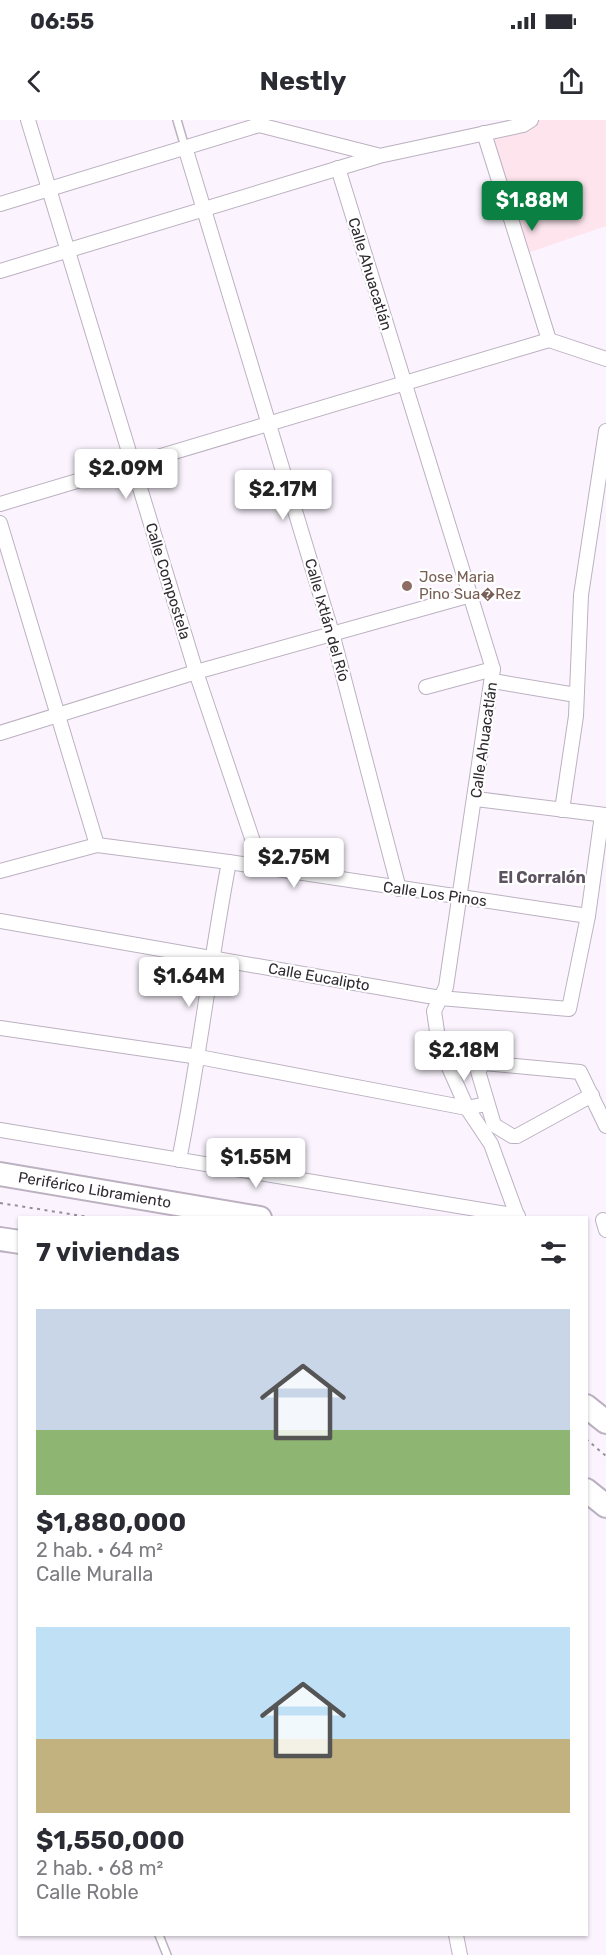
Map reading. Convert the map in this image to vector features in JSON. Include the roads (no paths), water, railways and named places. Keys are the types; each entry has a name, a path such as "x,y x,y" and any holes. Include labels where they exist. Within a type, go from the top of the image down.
{"highway":[{"name":"Periférico Libramiento","path":"0,1174 248,1216"},
{"path":"0,1239 18,1242"},
{"path":"588,1408 606,1422"},
{"path":"588,1492 606,1506"}],"street":[{"name":"Calle Compostela","path":"28,120 196,672 262,868"},
{"path":"0,271 379,156 523,125 531,120"},
{"path":"0,204 259,124 379,156"},
{"path":"484,133 549,340"},
{"name":"Calle Ixtlán del Río","path":"185,147 271,423 332,633 399,889"},
{"name":"Calle Ahuacatlán","path":"338,168 471,595 493,675 447,987 434,1011 439,1045 467,1108 491,1144 518,1216"},
{"path":"0,504 549,340 606,359"},
{"path":"562,810 576,716 581,594 606,431"},
{"path":"0,523 97,845"},
{"path":"0,733 196,672 471,595"},
{"path":"426,687 493,675 576,695"},
{"path":"476,799 604,815 588,916"},
{"name":"Calle Los Pinos","path":"0,871 97,845 229,862 588,916"},
{"path":"179,1160 199,1057 211,958 229,862"},
{"name":"Calle Eucalipto","path":"0,921 441,998 569,1009 588,916"},
{"path":"0,1028 199,1057 467,1108 486,1104"},
{"path":"592,1095 517,1136 496,1128 486,1104 477,1071 484,1064 580,1072 592,1095 606,1126"},
{"path":"0,1130 512,1216"},
{"path":"456,1936 460,1955"}],"lane":[{"path":"177,120 185,147"},
{"path":"159,1936 167,1955"}],"place":[{"name":"Jose Maria Pino Sua�Rez","path":"407,586"}],"district":[{"name":"El Corralón","path":"542,877"}]}
